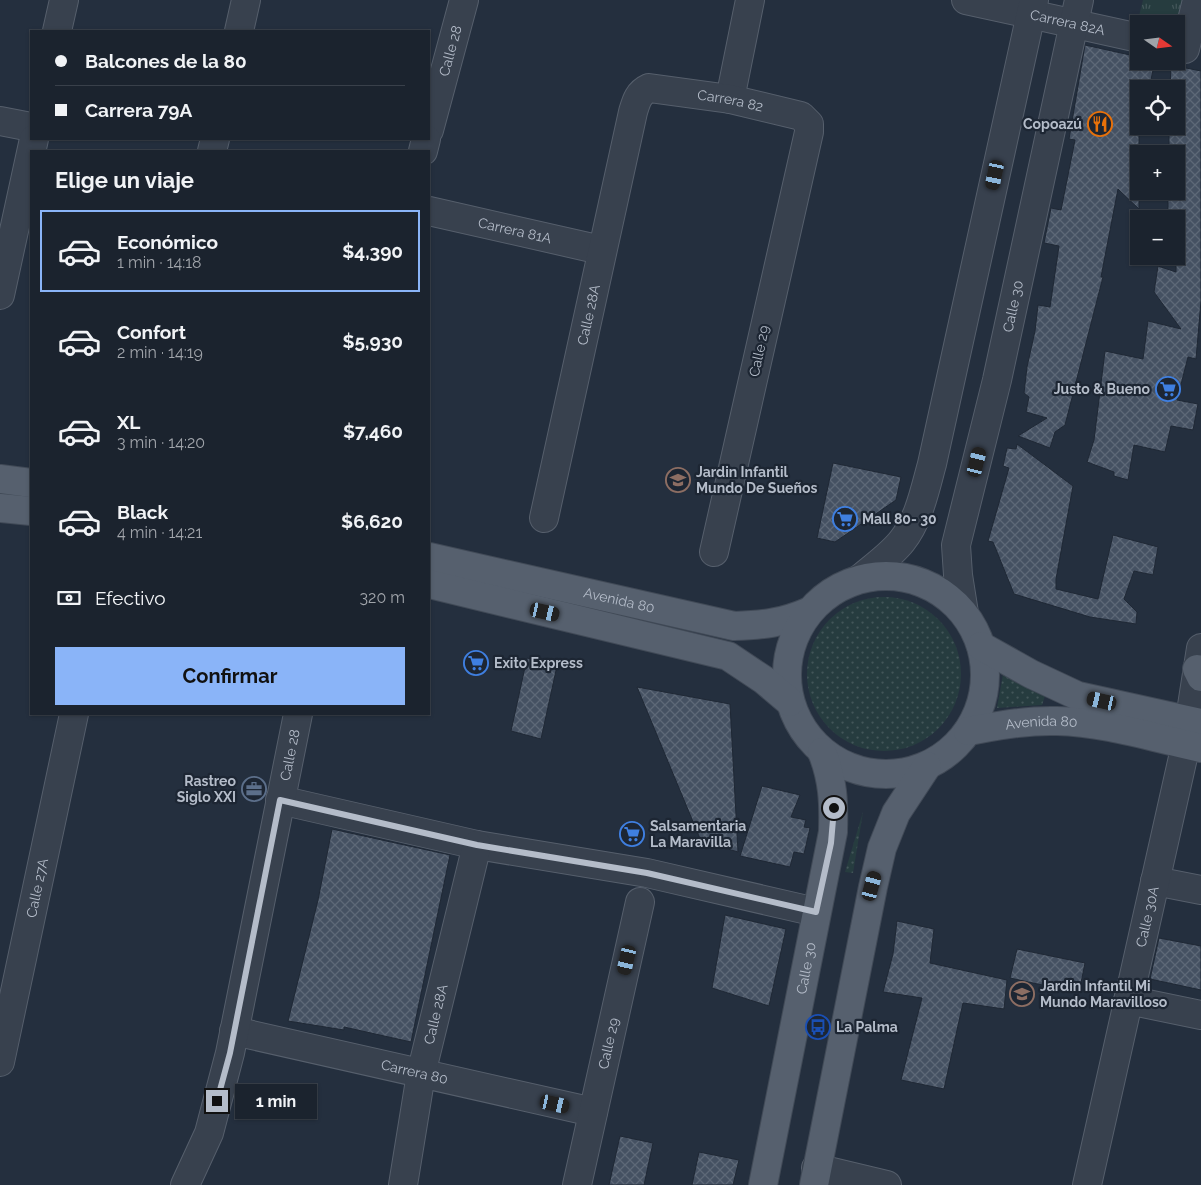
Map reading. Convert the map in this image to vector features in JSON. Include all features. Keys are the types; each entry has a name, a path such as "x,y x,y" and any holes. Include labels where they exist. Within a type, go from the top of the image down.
{"main road":[{"path":"0,479 30,483"},
{"path":"0,508 30,511"},
{"name":"Avenida 80","path":"430,558 734,626 770,625 786,621 810,611"},
{"path":"890,575 918,580 948,596 964,613 981,646 985,667 984,690 979,711 968,731 950,751 927,766 895,774 873,774 851,769 822,752 808,737 797,720 790,702 787,678 789,654 796,631 810,611 824,596 842,585 861,578 890,575"},
{"name":"Avenida 80","path":"430,584 728,656 764,680 790,702"},
{"name":"Avenida 80","path":"981,646 1031,674 1078,696 1194,734"},
{"name":"Avenida 80","path":"968,731 1036,721 1058,720 1194,734"},
{"name":"Calle 30","path":"763,1185 831,843 834,818 832,784 822,752"},
{"path":"815,1177 872,886 882,848 896,813 927,766"}],"street":[{"path":"57,30 64,0"},
{"path":"239,30 246,0"},
{"name":"Calle 28","path":"430,126 464,0"},
{"path":"730,99 750,0"},
{"name":"Carrera 82A","path":"966,0 1076,12 1130,34"},
{"path":"1187,49 1197,0"},
{"path":"861,578 903,540 916,514 926,486 1032,7"},
{"name":"Calle 30","path":"964,613 956,545 997,380 1076,12"},
{"name":"Carrera 82","path":"633,112 642,91 649,88 730,99 801,116 809,124 806,151"},
{"name":"Calle 28A","path":"544,518 601,250 633,112"},
{"path":"0,121 30,127"},
{"name":"Calle 29","path":"714,552 772,290 806,151"},
{"path":"0,295 30,157"},
{"name":"Carrera 81A","path":"430,211 601,250"},
{"name":"Calle 30A","path":"1087,1185 1155,881 1194,734 1200,665"},
{"name":"Calle 27A","path":"0,1062 74,715"},
{"name":"Calle 28","path":"186,1185 209,1133 234,1031 298,715"},
{"path":"280,800 477,845 647,873 816,912"},
{"name":"Calle 28A","path":"403,1185 421,1074 477,845"},
{"path":"1155,881 1201,890"},
{"name":"Calle 29","path":"576,1185 640,902"},
{"path":"1128,1000 1201,1015"},
{"name":"Carrera 80","path":"234,1031 593,1112"},
{"path":"815,1177 887,1185"}],"green space":[{"path":"1143,0 1185,0 1180,15 1139,15"},
{"path":"884,597 913,603 927,610 938,620 948,631 955,645 961,674 955,703 948,717 938,728 927,738 913,745 884,751 855,745 841,738 830,728 820,717 813,703 807,674 813,645 820,631 830,620 841,610 855,603"},
{"path":"1003,674 1045,696 1042,705 997,708"},
{"path":"863,812 853,873 845,872"}],"building":[{"path":"1085,45 1130,55 1130,70 1153,70 1151,80 1130,80 1130,135 1139,135 1139,145 1130,145 1130,200 1139,200 1139,209 1118,189 1101,277 1103,277 1065,425 1055,432 1050,448 1018,436 1047,418 1026,412 1029,397 1024,393 1038,305 1050,307 1059,246 1044,243 1051,208 1061,210 1075,140 1069,139"},
{"path":"1185,68 1201,71 1201,301 1196,359 1188,357 1177,400 1198,404 1193,430 1171,426 1165,452 1134,445 1128,480 1114,476 1114,472 1087,462 1094,440 1105,351 1143,359 1148,321 1181,329 1154,292 1158,266 1176,272 1176,265 1185,265 1185,210 1168,210 1168,200 1185,200 1185,145 1169,145 1169,135 1185,135 1185,80 1170,80 1171,70 1185,70"},
{"path":"1017,444 1073,486 1056,579 1056,589 1098,599 1113,535 1158,547 1153,575 1134,571 1124,599 1137,612 1136,624 1090,617 1014,594 993,542 988,541 1009,468 1003,466 1007,448 1016,449"},
{"name":"Mall 80- 30","path":"833,463 901,477 896,500 835,542 817,538"},
{"path":"527,658 557,666 541,739 511,731"},
{"path":"637,687 730,704 738,852 701,841"},
{"path":"762,786 800,795 791,817 806,820 804,827 810,828 804,854 794,852 790,867 740,856"},
{"path":"332,829 450,855 411,1042 344,1027 344,1030 288,1021 318,900"},
{"path":"725,915 786,929 769,1006 712,988"},
{"path":"897,921 934,929 930,963 1007,980 1004,1009 963,1003 944,1089 901,1080 922,998 883,992 893,954"},
{"path":"1159,938 1201,946 1201,990 1150,979"},
{"path":"1017,949 1085,963 1079,993 1010,978"},
{"path":"620,1136 653,1143 644,1185 609,1185"},
{"path":"699,1152 739,1160 733,1185 692,1185"}],"place":[{"name":"Copoazú","path":"1100,124"},
{"name":"Justo & Bueno","path":"1168,389"},
{"name":"Jardin Infantil Mundo De Sueños","path":"678,480"},
{"name":"Mall 80- 30","path":"845,519"},
{"name":"Exito Express","path":"476,663"},
{"name":"Rastreo Siglo XXI","path":"254,789"},
{"name":"Salsamentaria La Maravilla","path":"632,834"},
{"name":"Jardin Infantil Mi Mundo Maravilloso","path":"1022,994"},
{"name":"La Palma","path":"818,1027"}],"route":[{"path":"217,1101 230,1053 280,800 477,845 647,873 816,912 831,843 834,808"}]}
